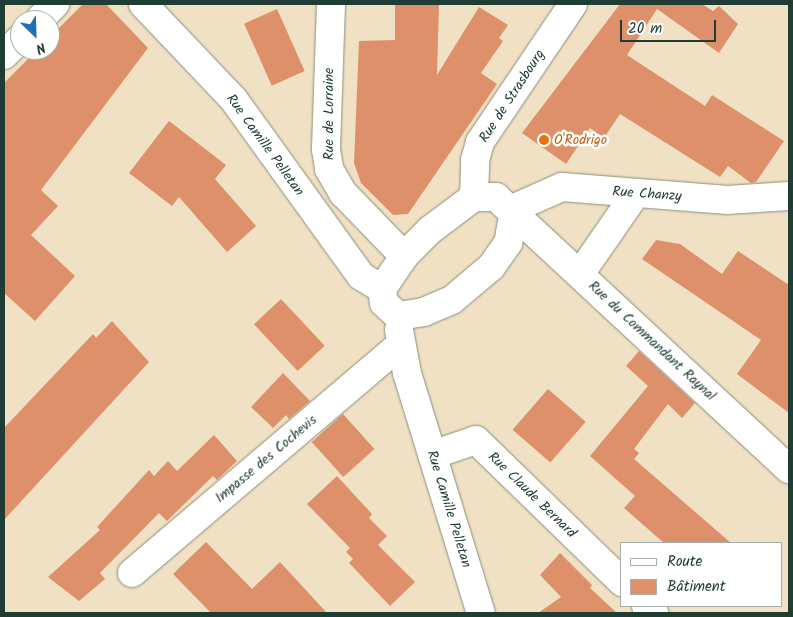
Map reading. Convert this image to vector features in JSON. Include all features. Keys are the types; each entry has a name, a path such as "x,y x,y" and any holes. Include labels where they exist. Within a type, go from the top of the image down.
{"street":[{"name":"Rue Camille Pelletan","path":"143,4 234,100 361,276 382,289"},
{"name":"Rue de Lorraine","path":"331,4 326,149 329,169 343,193 404,256"},
{"name":"Rue de Strasbourg","path":"474,197 475,160 480,142 573,4"},
{"name":"Rue Chanzy","path":"512,213 562,187 727,200 789,196"},
{"path":"580,274 636,193"},
{"path":"474,197 430,230 404,256 382,289 384,303 398,316 424,312 472,285 491,267 508,243 512,213"},
{"name":"Rue du Commandant Raynal","path":"474,197 496,198 789,469"},
{"name":"Rue Camille Pelletan","path":"398,316 400,345 481,613"},
{"name":"Impasse des Cochevis","path":"132,574 400,345"},
{"name":"Rue Claude Bernard","path":"432,455 476,440 620,580"}],"building":[{"path":"83,4 106,4 148,48 41,190 58,206 31,235 75,276 35,321 4,293 4,83 27,60 60,60 60,27"},
{"path":"395,4 439,4 437,75 479,7 508,25 499,38 503,41 481,73 497,84 408,214 393,215 361,183 354,163 359,41 395,40"},
{"path":"620,4 702,4 713,11 719,6 738,24 719,53 657,9 627,55 705,106 712,95 784,141 756,182 751,183 728,166 720,177 620,114 604,138 590,128 566,164 522,133"},
{"path":"277,9 305,71 272,86 244,24"},
{"path":"169,121 226,165 215,179 256,226 227,252 179,197 172,206 129,173"},
{"path":"656,240 680,244 722,274 738,251 789,285 789,413 737,374 761,340 642,259"},
{"path":"281,299 325,346 298,371 254,324"},
{"path":"112,321 149,362 4,520 4,428 93,334 96,338"},
{"path":"639,351 695,403 682,418 668,404 634,449 639,453 634,459 730,542 663,542 624,508 635,496 590,456 648,386 626,366"},
{"path":"283,373 310,401 289,419 286,415 273,428 251,407"},
{"path":"548,389 586,422 550,463 513,430"},
{"path":"343,414 374,449 343,477 312,442"},
{"path":"214,435 237,461 217,480 213,476 167,521 159,513 100,573 105,579 79,601 48,577 100,530 97,527 149,470 154,476 168,461 177,471"},
{"path":"337,476 372,514 369,518 387,536 378,545 415,582 390,606 349,563 353,559 346,552 350,548 307,504"},
{"path":"206,542 252,589 280,562 327,613 211,613 173,574"},
{"path":"560,553 592,585 590,588 617,613 538,613 561,597 540,575"}],"place":[{"name":"O'Rodrigo","path":"544,140"}]}
